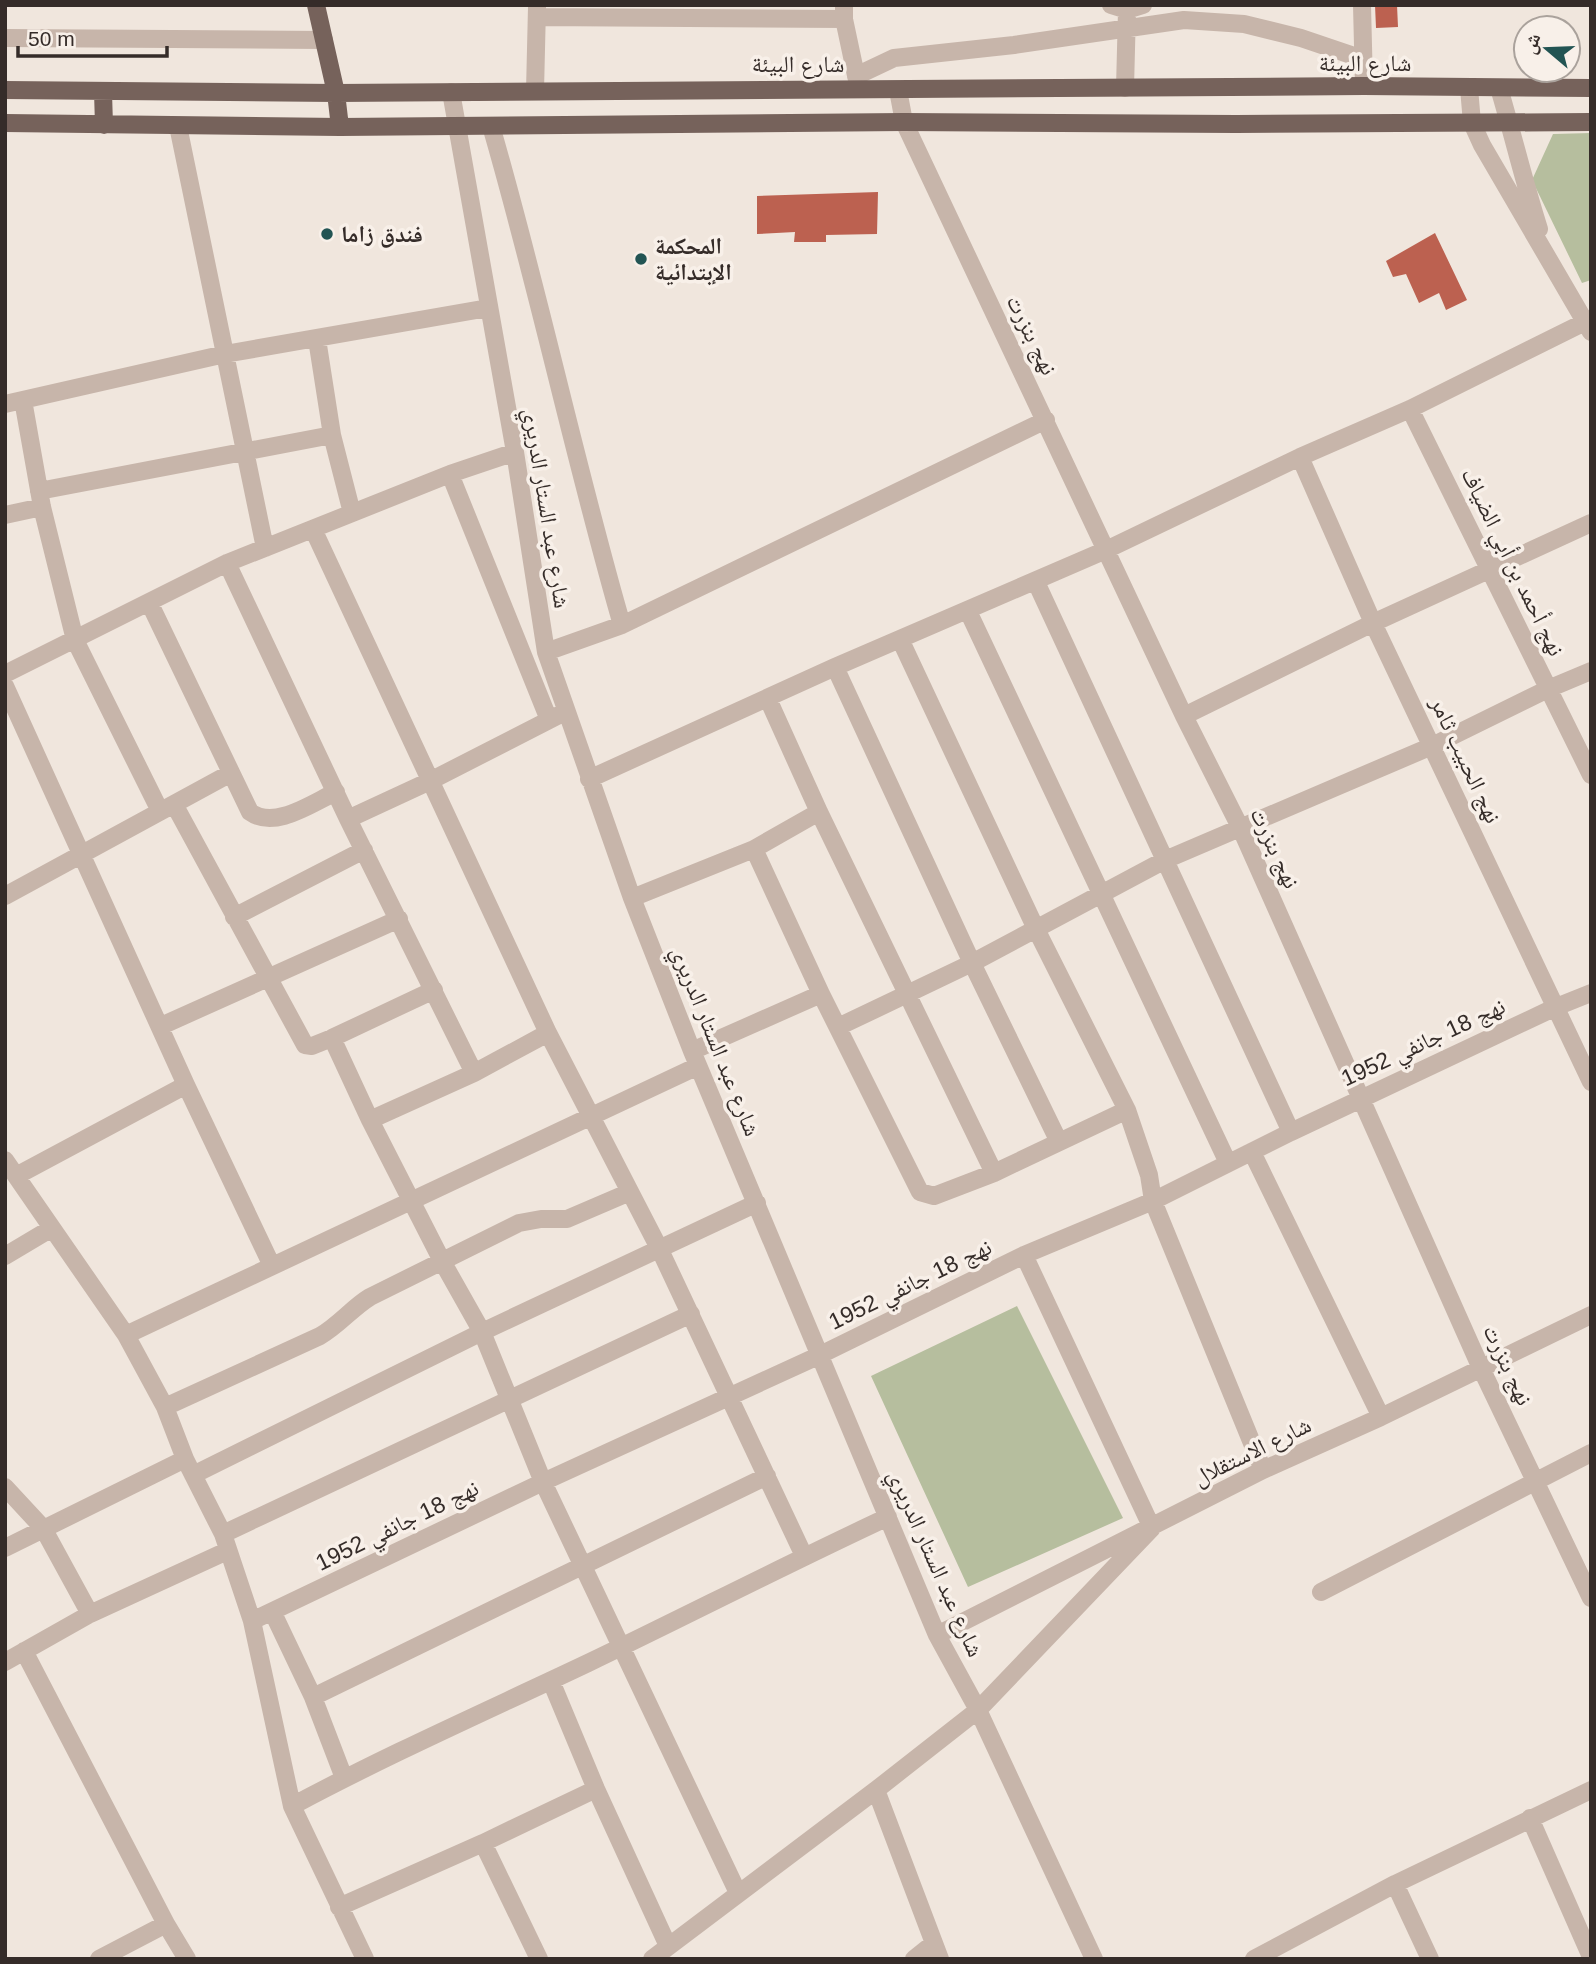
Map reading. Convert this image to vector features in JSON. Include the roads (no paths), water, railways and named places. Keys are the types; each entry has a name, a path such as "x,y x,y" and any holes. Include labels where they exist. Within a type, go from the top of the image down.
{"main road":[{"path":"316,5 341,127"},
{"name":"شارع البيئة","path":"5,90 451,92 858,82 898,90 1364,86 1591,88"},
{"path":"103,92 104,125"},
{"path":"5,123 341,127 904,122 1591,122"}],"street":[{"path":"1362,5 1364,86"},
{"path":"535,91 537,11 844,12 858,82 894,58 1014,45 1127,12 1184,20 1224,21 1301,38 1363,59"},
{"path":"1125,88 1127,12"},
{"path":"5,38 324,40"},
{"path":"589,779 835,667 1036,582 1589,324 1492,165 1472,123 1469,88"},
{"path":"1499,88 1525,186 1549,259"},
{"name":"نهج بنزرت","path":"898,90 904,122 1184,716 1241,829 1480,1366 1591,1598"},
{"name":"شارع عبد الستار الدريري","path":"451,92 515,452 558,716 589,779 695,1058 937,1635 978,1710 1094,1959"},
{"path":"491,126 520,224 589,510 622,625"},
{"path":"178,127 265,548"},
{"path":"434,990 332,1038 312,1046 302,1043 234,916 167,807 75,640 14,402 225,354 488,308"},
{"path":"317,339 332,435 352,513"},
{"name":"نهج أحمد بن أبي الضياف","path":"1410,409 1591,775"},
{"path":"546,652 622,625 1046,420"},
{"path":"5,515 41,499 244,452 332,435"},
{"path":"5,674 227,563 450,474 515,452"},
{"name":"نهج الحبيب ثامر","path":"1300,457 1373,622 1591,1082"},
{"path":"348,819 558,716 450,474"},
{"path":"1184,716 1373,622 1591,523"},
{"path":"313,529 548,1033 660,1250 804,1556"},
{"path":"227,563 348,819 474,1073"},
{"path":"1036,582 1291,1132"},
{"path":"149,602 250,812 262,819 282,817 336,792"},
{"path":"968,611 1228,1163"},
{"path":"900,639 1036,929 1128,1111 1149,1174 1153,1201 1263,1470"},
{"path":"835,667 972,963 1059,1142"},
{"path":"838,1027 972,963 1165,860 1432,746 1591,671"},
{"path":"5,686 186,1085 272,1266"},
{"path":"768,699 819,812 994,1173"},
{"path":"5,896 231,773"},
{"path":"632,898 754,849 819,812"},
{"path":"754,849 821,994 920,1192 934,1196 994,1173 1128,1111"},
{"path":"234,916 364,850"},
{"path":"161,1026 398,919"},
{"name":"نهج 18 جانفي 1952","path":"252,1621 543,1482 818,1356 1024,1255 1153,1201 1291,1132 1591,993"},
{"path":"126,1335 591,1116 695,1058 821,994"},
{"path":"370,1120 474,1073 548,1033"},
{"path":"332,1038 370,1120 442,1261 482,1332 543,1482 738,1892"},
{"path":"16,1176 186,1085"},
{"path":"1252,1152 1381,1417"},
{"path":"5,1160 126,1335 165,1407 189,1467 225,1542 252,1621 292,1806 365,1959"},
{"path":"165,1407 320,1336 332,1329 360,1303 519,1223 573,1217 630,1192"},
{"path":"5,1548 43,1528 189,1467 757,1203"},
{"path":"5,1256 52,1228"},
{"path":"652,1959 978,1710 1152,1528 1024,1255"},
{"path":"5,1662 225,1542 509,1399 691,1314"},
{"name":"شارع الاستقلال","path":"937,1635 1263,1470 1381,1417 1480,1366 1591,1315"},
{"path":"1321,1592 1591,1453"},
{"path":"313,1697 767,1476"},
{"path":"5,1487 43,1528 90,1614"},
{"path":"292,1806 344,1778 888,1517"},
{"path":"273,1613 313,1697 344,1778"},
{"path":"24,1651 166,1924 187,1959"},
{"path":"551,1681 596,1789 668,1946"},
{"path":"339,1907 596,1789"},
{"path":"876,1790 937,1951 914,1959"},
{"path":"1254,1959 1395,1884 1591,1790"},
{"path":"1530,1818 1591,1957"},
{"path":"483,1843 539,1959"},
{"path":"1395,1884 1430,1959"},
{"path":"99,1959 166,1924"}],"place":[{"name":"فندق زاما","path":"327,234"},
{"name":"المحكمة الإبتدائية","path":"641,259"}]}
